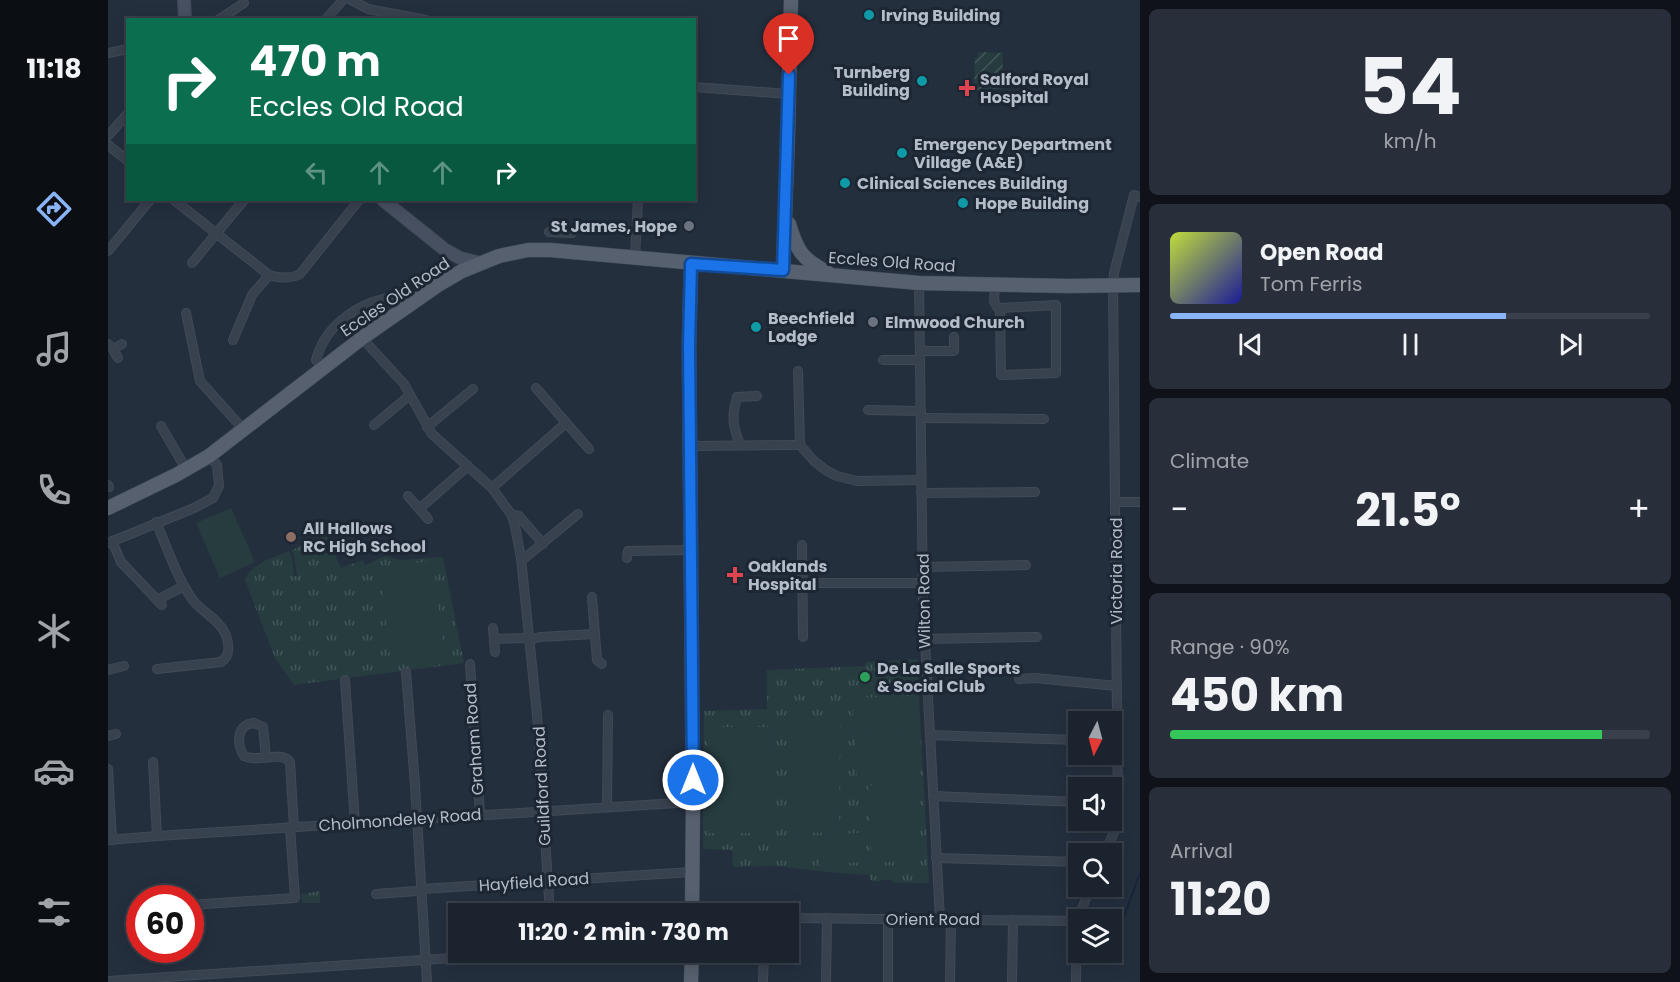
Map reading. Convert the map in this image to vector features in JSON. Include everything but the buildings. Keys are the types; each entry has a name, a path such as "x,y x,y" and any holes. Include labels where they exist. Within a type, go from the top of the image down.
{"main road":[{"path":"783,270 791,0"},
{"path":"785,210 798,250 814,265 832,274"},
{"name":"Eccles Old Road","path":"108,508 186,470 209,456 362,338 411,304 462,271 499,256 528,250 559,251 919,283 1140,285"},
{"path":"658,261 681,275 689,302"},
{"path":"691,264 689,302 692,903"},
{"path":"692,963 692,982"}],"street":[{"path":"184,0 185,18"},
{"path":"327,18 343,0"},
{"path":"351,0 369,9 411,18"},
{"path":"221,18 244,3"},
{"path":"369,9 379,18"},
{"path":"108,53 126,50"},
{"path":"696,87 789,94"},
{"path":"108,136 126,115"},
{"path":"108,146 126,160"},
{"name":"Victoria Road","path":"1116,711 1113,286 1114,273 1137,196"},
{"path":"108,251 149,201"},
{"path":"175,201 269,275 277,278 300,274 358,201"},
{"path":"192,263 243,201"},
{"path":"383,201 444,249 460,258 480,262"},
{"path":"636,258 638,201"},
{"path":"549,232 572,233"},
{"path":"559,251 560,232"},
{"path":"444,249 462,271"},
{"path":"233,340 252,295 269,275"},
{"name":"Wilton Road","path":"919,283 924,639 940,919"},
{"path":"995,285 994,303 1000,308 1056,305 1056,373 1001,375 1000,308"},
{"path":"323,368 316,360 318,352 330,331 349,314 366,304 385,298 400,296 411,304"},
{"path":"186,313 200,381 244,430"},
{"path":"883,360 954,351 954,337"},
{"path":"362,338 404,384 427,427 440,442 492,488 511,514 519,516 543,543"},
{"path":"118,358 111,347 122,344"},
{"path":"798,371 800,445 819,465 837,476 857,481 921,480"},
{"path":"536,388 589,449"},
{"path":"427,427 472,389"},
{"path":"374,425 410,395"},
{"path":"740,445 733,426 733,411 737,396 757,396"},
{"path":"868,410 1044,419"},
{"path":"492,488 566,423"},
{"path":"161,426 186,470"},
{"path":"691,446 800,445"},
{"path":"184,586 160,602 121,562 110,542 213,498 219,486 217,465 209,456"},
{"path":"419,509 468,466"},
{"path":"921,493 1035,492"},
{"path":"408,496 428,519"},
{"path":"1116,502 1140,502"},
{"name":"Guildford Road","path":"511,514 519,542 537,715 549,903"},
{"path":"521,558 526,557 578,514"},
{"path":"156,522 184,586 194,602 224,630 228,654 221,662 157,669"},
{"path":"802,545 803,637"},
{"path":"627,558 628,551 691,550"},
{"path":"923,567 1026,565"},
{"path":"802,583 923,583"},
{"path":"592,597 597,660 602,664"},
{"path":"493,628 495,652"},
{"path":"494,639 594,634"},
{"path":"924,639 1037,637"},
{"name":"Graham Road","path":"470,664 480,814"},
{"path":"108,670 124,666"},
{"path":"406,672 427,982"},
{"path":"345,680 354,823"},
{"path":"1024,681 1117,686"},
{"path":"608,715 608,807"},
{"path":"204,904 295,898 290,762 286,757 249,759 241,753 240,733 242,727 248,723 258,723 263,727 266,758"},
{"path":"930,735 1068,740"},
{"path":"153,762 158,836"},
{"path":"108,769 110,840"},
{"path":"933,796 1068,802"},
{"name":"Cholmondeley Road","path":"110,840 480,814 693,802"},
{"path":"936,858 1068,862"},
{"name":"Hayfield Road","path":"376,894 692,872"},
{"name":"Orient Road","path":"799,918 1068,921"},
{"path":"826,982 827,918"},
{"path":"888,919 888,982"},
{"path":"950,982 951,919"},
{"path":"1012,982 1013,920"},
{"path":"108,981 178,979 448,958"},
{"path":"764,963 764,982"},
{"path":"1076,963 1076,982"}],"green space":[{"path":"978,52 1003,53 1002,89 974,90 975,57 978,57"},
{"path":"231,508 255,562 220,578 196,523"},
{"path":"326,535 341,568 363,560 365,565 385,556 401,560 443,557 464,663 294,685 275,658 245,580 247,574 257,565 289,551 294,576 297,576 292,550"},
{"path":"433,561 445,658 391,664 379,567"},
{"path":"917,659 929,883 893,883 892,880 881,880 880,882 870,880 869,875 777,866 733,867 732,850 703,849 704,711 767,709 767,670 865,666 866,662"},
{"path":"913,696 915,733 854,735 853,698"},
{"path":"789,718 840,718 839,833 789,832"},
{"path":"709,727 771,727 772,833 709,833"},
{"path":"915,737 917,774 857,778 855,740"},
{"path":"917,783 921,860 872,863 868,786"},
{"path":"859,833 861,862 820,865 818,836"},
{"path":"772,836 805,837 805,861 772,860"},
{"path":"320,891 320,903 302,903 301,894"}],"waterway":[{"path":"1122,922 1140,873"}],"place":[{"name":"Irving Building","path":"869,15"},
{"name":"Turnberg Building","path":"922,81"},
{"name":"Salford Royal Hospital","path":"967,88"},
{"name":"Emergency Department Village (A&E)","path":"902,153"},
{"name":"Clinical Sciences Building","path":"845,183"},
{"name":"Hope Building","path":"963,203"},
{"name":"St James, Hope","path":"689,226"},
{"name":"Elmwood Church","path":"873,322"},
{"name":"Beechfield Lodge","path":"756,327"},
{"name":"All Hallows RC High School","path":"291,537"},
{"name":"Oaklands Hospital","path":"735,575"},
{"name":"De La Salle Sports & Social Club","path":"865,677"}],"route":[{"path":"693,780 689,346 691,264 783,270 789,75"}]}
